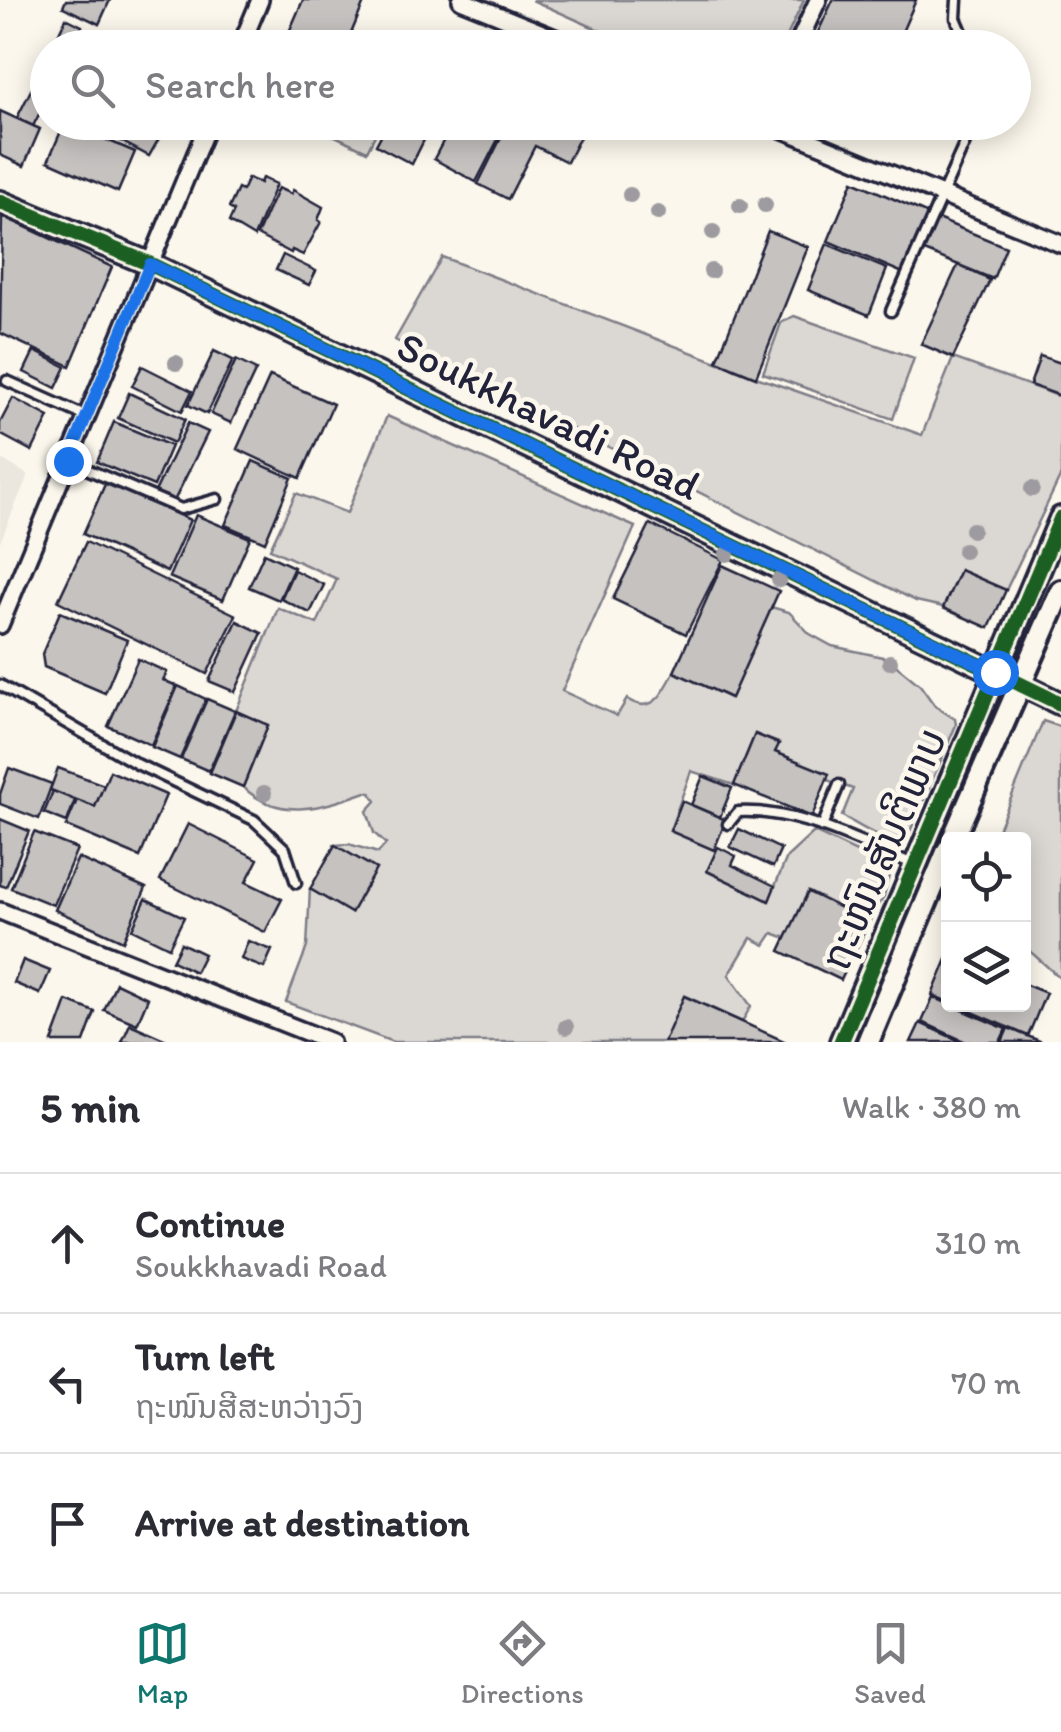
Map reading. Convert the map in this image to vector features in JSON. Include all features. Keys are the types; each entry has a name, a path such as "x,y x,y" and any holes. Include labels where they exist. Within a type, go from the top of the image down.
{"street":[{"path":"248,30 260,0"},
{"path":"461,0 535,30"},
{"path":"804,30 818,0"},
{"path":"0,625 202,140"},
{"path":"809,140 1061,244"},
{"name":"Soukkhavadi Road","path":"0,202 150,264 1061,704"},
{"name":"ຖະໜົນສັນຕິພາບ","path":"840,1042 1061,518"},
{"name":"ຖະໜົນສັນຕິພາບ","path":"956,832 1061,590"},
{"name":"ຖະໜົນສັນຕິພາບ","path":"868,1042 941,867"},
{"path":"0,911 331,1042"}],"lane":[{"path":"956,0 956,18 961,30"},
{"path":"891,311 966,140"},
{"path":"7,381 86,417"},
{"path":"68,461 181,509 217,499"},
{"path":"0,686 137,764 254,820 285,849 296,883"},
{"path":"822,826 840,786"},
{"path":"728,824 738,812 754,811 822,826 914,865"}],"shaded area":[{"path":"532,0 804,0 790,30 599,30"},
{"path":"344,140 372,140 367,151"},
{"path":"442,257 756,377 922,435 953,358 1061,397 1061,475 1006,590 943,607 916,601 395,340"},
{"path":"794,316 914,358 893,419 763,373 781,323"},
{"path":"387,416 635,527 562,691 617,716 627,699 643,705 656,700 674,672 730,698 771,607 789,612 810,634 832,646 887,658 920,685 935,706 955,719 956,725 908,836 900,838 874,834 842,816 853,789 827,780 828,774 775,752 779,743 755,734 734,785 691,771 670,830 717,851 708,872 769,900 787,857 814,832 891,868 884,896 869,922 809,892 786,938 773,933 765,945 751,938 729,975 751,1006 742,1022 685,996 664,1042 393,1042 286,1002 307,947 310,889 351,913 376,869 335,845 349,844 378,853 386,844 374,833 367,811 376,801 371,793 318,806 287,808 257,798 243,787 268,726 236,711 278,608 317,624 337,579 270,549 296,493 347,513"},
{"path":"0,458 28,475 0,542"},
{"path":"1043,721 1061,727 1061,979 1031,952 1031,832 997,832"}],"building":[{"path":"66,0 110,0 99,24 63,7"},
{"path":"303,0 365,0 352,30 290,30"},
{"path":"833,0 916,0 903,30 819,30"},
{"path":"66,18 82,26 80,30 60,30"},
{"path":"30,92 30,124 17,118"},
{"path":"0,111 30,124 30,140 35,140 24,166 0,155"},
{"path":"57,140 107,140 135,152 118,192 48,161"},
{"path":"119,140 158,140 149,156"},
{"path":"379,140 424,140 412,164 376,145"},
{"path":"444,140 498,140 476,182 434,159"},
{"path":"500,140 578,140 567,162 535,146 508,199 478,184"},
{"path":"248,178 276,184 254,237 229,222 234,211 229,208"},
{"path":"853,181 928,214 903,273 828,241"},
{"path":"278,188 291,194 293,190 323,207 318,220 321,222 303,255 257,235"},
{"path":"2,216 112,267 70,366 0,333"},
{"path":"935,218 1006,247 993,279 922,250"},
{"path":"768,231 808,247 756,377 717,361"},
{"path":"827,244 887,269 869,315 808,290"},
{"path":"283,255 316,271 309,285 276,270"},
{"path":"958,265 990,280 953,358 921,344"},
{"path":"34,351 66,367 56,388 24,372"},
{"path":"214,351 233,360 207,414 188,405"},
{"path":"1040,356 1061,363 1061,396 1030,385"},
{"path":"236,360 256,370 231,423 211,414"},
{"path":"142,366 192,391 182,411 132,386"},
{"path":"270,376 333,404 300,478 237,449"},
{"path":"129,393 185,419 174,443 118,418"},
{"path":"13,398 49,417 32,451 0,434 0,423"},
{"path":"114,422 171,446 154,486 97,462"},
{"path":"188,423 208,432 174,501 155,492"},
{"path":"253,461 292,478 265,542 225,525"},
{"path":"106,482 190,520 167,572 83,534"},
{"path":"196,515 250,538 223,600 169,577"},
{"path":"650,524 723,560 686,634 613,599"},
{"path":"86,542 236,615 207,674 58,601"},
{"path":"264,553 294,567 279,600 249,587"},
{"path":"722,565 779,591 731,698 674,672"},
{"path":"294,570 324,585 310,613 281,599"},
{"path":"960,570 1006,590 989,628 943,608"},
{"path":"60,612 127,640 105,693 44,667 42,654"},
{"path":"237,621 262,633 235,692 209,681"},
{"path":"138,659 167,672 163,680 177,686 151,745 108,726"},
{"path":"178,686 206,699 180,759 152,747"},
{"path":"207,699 235,711 209,771 181,759"},
{"path":"236,711 268,725 243,787 210,773"},
{"path":"755,734 779,744 775,752 829,774 812,817 734,785"},
{"path":"9,768 52,784 39,819 0,804"},
{"path":"58,768 104,785 95,807 50,790"},
{"path":"110,771 166,795 140,857 66,826 77,800 95,807"},
{"path":"703,776 732,788 720,817 691,805"},
{"path":"53,791 75,800 67,822 44,813"},
{"path":"682,801 726,820 714,850 670,831"},
{"path":"0,819 29,831 6,887 0,885"},
{"path":"188,824 258,859 246,882 282,899 265,932 160,880"},
{"path":"739,829 781,849 773,867 730,847"},
{"path":"34,832 77,849 53,905 11,888"},
{"path":"335,845 376,869 351,913 310,889"},
{"path":"718,847 736,856 732,865 775,886 769,901 707,871"},
{"path":"78,858 146,888 123,941 55,910"},
{"path":"808,892 869,922 841,980 780,951"},
{"path":"146,899 184,917 169,947 132,929"},
{"path":"248,941 272,950 264,968 241,959"},
{"path":"181,943 204,954 195,972 172,961"},
{"path":"23,960 50,971 40,994 14,983"},
{"path":"941,974 941,999 932,995"},
{"path":"116,983 148,998 137,1024 104,1010"},
{"path":"1031,987 1046,993 1028,1036 972,1012 1031,1012"},
{"path":"684,996 742,1022 786,1042 664,1042"},
{"path":"933,997 941,1001 941,1012 967,1012 1006,1029 1000,1042 966,1042 922,1022"},
{"path":"67,1001 95,1012 84,1042 52,1042"},
{"path":"920,1023 962,1042 911,1042"},
{"path":"130,1024 169,1041 169,1042 122,1042"},
{"path":"1008,1028 1042,1042 1002,1042"}],"cycle path":[{"path":"0,202 150,264 1061,704"},
{"path":"841,1042 1061,518"}],"route":[{"path":"68,461 150,264 995,672"}]}
